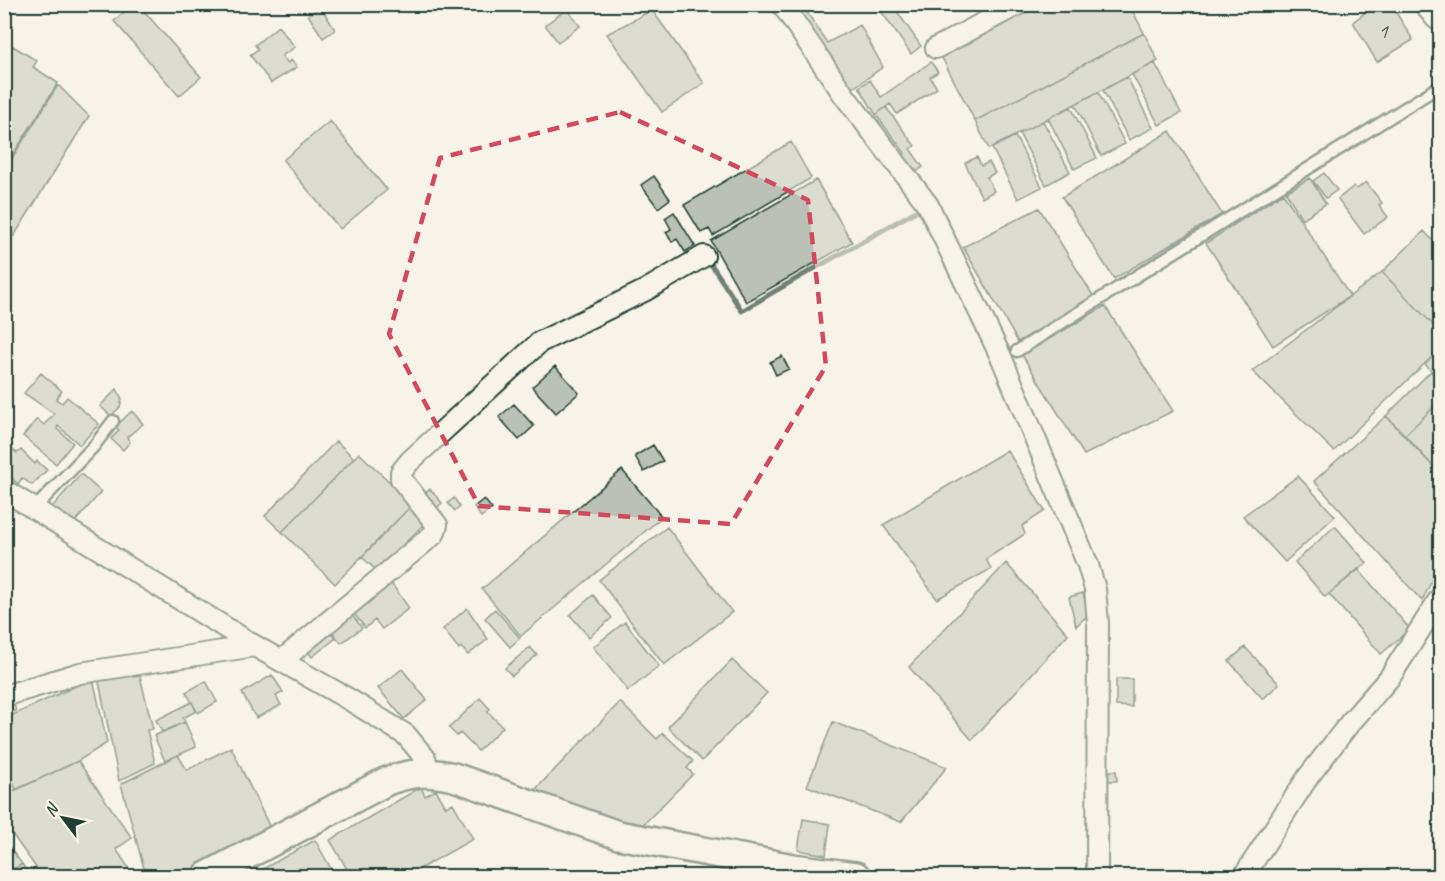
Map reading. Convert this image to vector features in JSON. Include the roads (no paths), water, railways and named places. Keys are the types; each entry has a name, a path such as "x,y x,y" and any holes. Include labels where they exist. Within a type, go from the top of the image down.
{"main road":[{"path":"1432,4 1440,14"}],"street":[{"path":"782,4 844,95 928,205 1002,359 1088,566 1095,589 1098,623 1097,876"},
{"path":"936,48 1019,4"},
{"path":"281,661 434,534 437,525 432,515 401,479 401,472 410,461 540,342 646,290 704,256"},
{"path":"4,490 255,646 406,735 425,758 429,772"},
{"path":"1244,876 1308,777 1348,724 1390,677 1440,598"},
{"path":"4,696 80,673 255,646"},
{"path":"207,876 387,782 407,774 429,772 454,777 618,835 793,868 856,876"}],"lane":[{"path":"1017,351 1440,86"},
{"path":"35,508 94,446 113,421"}],"waterway":[{"path":"709,261 742,311 921,208"}]}
